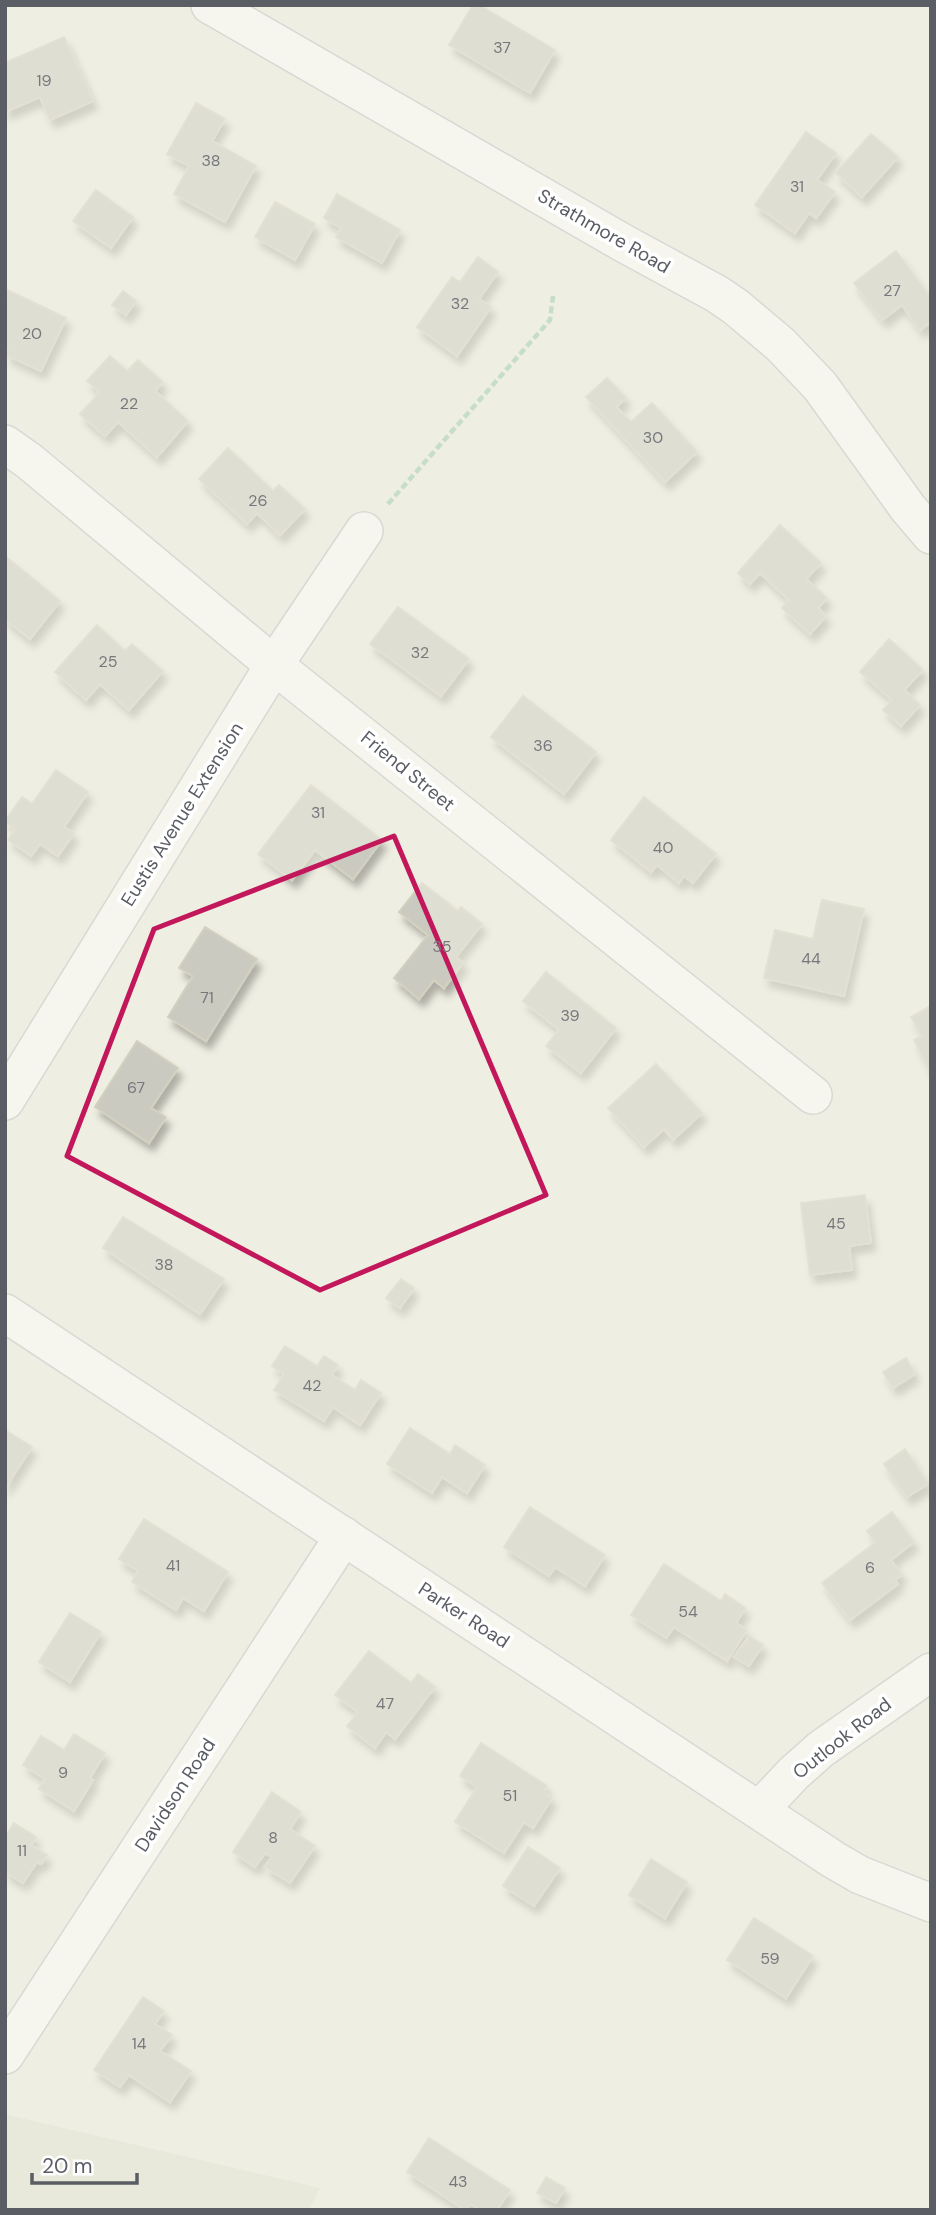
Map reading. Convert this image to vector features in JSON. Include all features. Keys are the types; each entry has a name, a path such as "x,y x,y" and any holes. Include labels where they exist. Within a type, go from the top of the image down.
{"street":[{"name":"Strathmore Road","path":"210,5 736,307 781,345 820,386 908,508 931,535"},
{"name":"Friend Street","path":"5,444 274,665 813,1095"},
{"name":"Eustis Avenue Extension","path":"5,1101 274,665 364,531"},
{"name":"Parker Road","path":"5,1313 852,1870 931,1903"},
{"name":"Davidson Road","path":"5,2055 344,1536"},
{"name":"Outlook Road","path":"759,1810 821,1749 931,1672"}],"path":[{"path":"364,531 550,320 553,296"}],"highlighted area":[{"path":"394,836 546,1195 320,1290 67,1156 154,929"}],"shaded area":[{"path":"8,2115 320,2188 309,2210 5,2210 5,2132"}],"building":[{"path":"473,5 479,5 555,50 530,93 449,45"},
{"path":"64,37 93,101 50,120 40,97 5,112 5,63"},
{"path":"196,103 225,119 212,141 256,166 225,222 174,194 189,166 167,154"},
{"path":"806,132 836,153 817,180 835,192 816,218 809,213 795,233 755,205"},
{"path":"871,134 898,157 862,197 836,173"},
{"path":"96,190 133,217 111,248 73,221"},
{"path":"337,194 400,230 382,263 336,237 341,228 324,218"},
{"path":"275,202 315,224 295,260 255,237"},
{"path":"896,251 931,298 931,322 920,330 902,305 882,320 854,283"},
{"path":"478,257 498,272 479,299 491,307 457,356 417,327 452,277 460,282"},
{"path":"7,290 66,318 41,371 6,355 9,350 5,348"},
{"path":"123,291 136,301 126,315 112,305"},
{"path":"110,356 127,371 138,360 163,382 155,391 188,421 157,457 118,422 105,436 80,414 100,392 87,381"},
{"path":"607,378 626,398 616,407 631,422 652,403 697,452 665,482 586,397"},
{"path":"228,448 273,491 279,485 305,509 280,535 257,513 247,524 199,479"},
{"path":"780,525 821,563 806,579 827,598 818,608 826,616 810,634 782,608 789,600 760,573 750,584 738,573"},
{"path":"5,556 60,601 30,639 5,619"},
{"path":"398,607 469,659 441,696 370,644"},
{"path":"97,625 125,651 132,644 163,671 129,710 100,684 86,700 55,672"},
{"path":"889,639 923,670 904,690 920,705 901,726 883,710 892,700 860,672"},
{"path":"523,696 596,752 564,794 491,737"},
{"path":"56,770 88,792 64,827 74,833 58,856 40,844 31,856 8,840 15,829 5,821 22,797 32,804"},
{"path":"311,785 382,840 353,879 315,850 292,880 258,854"},
{"path":"644,797 716,854 693,883 684,876 679,883 657,865 651,872 611,840"},
{"path":"422,883 458,911 461,907 482,924 456,957 463,963 444,988 434,980 419,999 394,978 428,935 399,912"},
{"path":"822,900 864,909 844,996 764,978 775,930 813,939"},
{"path":"205,927 257,959 206,1041 168,1017 193,976 179,968"},
{"path":"546,972 616,1028 581,1073 546,1046 559,1030 523,1001"},
{"path":"931,1006 931,1072 914,1040 922,1036 911,1017"},
{"path":"137,1041 178,1068 151,1108 166,1117 149,1143 95,1107"},
{"path":"656,1064 702,1113 673,1140 664,1129 644,1147 608,1108"},
{"path":"865,1195 871,1243 849,1246 852,1270 810,1275 801,1203"},
{"path":"123,1217 224,1279 200,1314 103,1248"},
{"path":"401,1279 414,1288 400,1308 386,1298"},
{"path":"285,1346 317,1366 324,1356 338,1365 332,1375 355,1390 361,1380 381,1393 360,1425 333,1407 324,1421 274,1390 284,1374 272,1366"},
{"path":"906,1358 915,1374 893,1388 883,1372"},
{"path":"410,1428 450,1454 455,1445 485,1465 467,1493 442,1477 432,1493 387,1464"},
{"path":"5,1430 32,1447 5,1488"},
{"path":"905,1449 928,1484 907,1497 884,1464"},
{"path":"530,1507 605,1555 585,1586 555,1567 549,1576 504,1547"},
{"path":"892,1512 914,1542 891,1560 902,1575 895,1580 898,1584 850,1620 822,1583 876,1542 867,1531"},
{"path":"144,1519 228,1572 204,1611 183,1598 176,1610 132,1582 138,1571 119,1559"},
{"path":"664,1564 721,1601 725,1594 745,1608 736,1623 747,1630 727,1661 674,1627 666,1638 631,1615"},
{"path":"70,1613 101,1632 70,1682 39,1662"},
{"path":"749,1636 763,1645 749,1666 734,1657"},
{"path":"369,1651 411,1683 418,1674 435,1687 395,1739 386,1732 375,1748 347,1726 358,1712 335,1695"},
{"path":"74,1734 105,1753 90,1778 93,1780 74,1811 39,1789 45,1779 23,1765 41,1736 64,1750"},
{"path":"481,1743 547,1786 543,1792 552,1798 533,1828 524,1822 504,1853 455,1822 477,1787 460,1776"},
{"path":"272,1792 301,1812 290,1829 315,1846 290,1883 265,1867 272,1857 265,1853 255,1867 233,1852"},
{"path":"14,1823 36,1837 31,1845 47,1855 41,1864 37,1862 23,1883 5,1872 5,1837"},
{"path":"528,1847 560,1868 534,1906 503,1886"},
{"path":"651,1859 687,1882 665,1918 629,1895"},
{"path":"754,1918 813,1956 786,1998 727,1960"},
{"path":"143,1997 164,2011 155,2024 172,2035 160,2051 191,2071 170,2102 129,2075 120,2087 94,2070"},
{"path":"429,2138 510,2190 497,2210 480,2210 471,2204 465,2210 407,2172"},
{"path":"546,2177 565,2188 556,2203 537,2193"}]}
